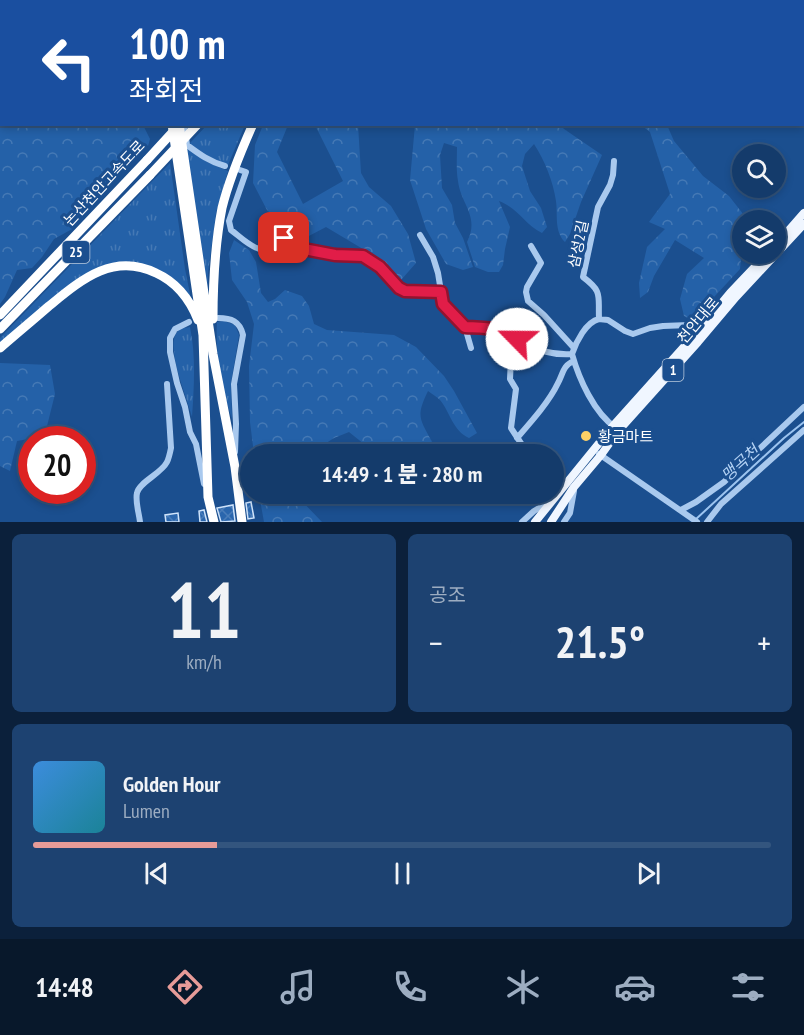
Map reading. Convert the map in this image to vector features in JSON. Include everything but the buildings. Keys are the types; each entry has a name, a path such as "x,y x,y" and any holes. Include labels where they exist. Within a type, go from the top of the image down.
{"highway":[{"path":"172,126 203,335 207,497 214,522"},
{"name":"논산천안고속도로","path":"0,315 179,126"},
{"path":"181,126 213,354 235,468 242,522"},
{"name":"논산천안고속도로","path":"0,329 196,126"},
{"path":"213,354 213,283 222,208 252,126"},
{"path":"0,348 77,283 102,270 116,266 133,266 150,270 172,283 180,290 192,308 203,335"}],"main road":[{"path":"786,234 804,213"},
{"name":"천안대로","path":"616,428 698,342 736,297 804,224"},
{"name":"천안대로","path":"551,522 597,452 616,428 730,292 757,264"},
{"name":"천안대로","path":"564,487 597,452"},
{"name":"천안대로","path":"535,522 549,504"}],"lane":[{"path":"182,126 187,145 217,164 225,166"},
{"name":"삼성2길","path":"599,319 599,293 595,286 583,277 598,207 610,185 614,161"},
{"path":"240,170 246,172 229,221 231,230 255,249 264,250 284,238 288,246 335,255 363,256 380,267 399,288 405,291 441,292"},
{"path":"420,235 433,257 443,304 465,327 471,348"},
{"path":"531,246 541,263 527,287 528,301 544,315 573,354 592,403 616,428"},
{"path":"218,318 233,320 241,328 243,335 234,384 235,468"},
{"path":"517,438 557,385 579,338 594,320 608,320 625,332 633,334 663,326 689,325 700,329"},
{"path":"189,322 175,329 170,338 170,352 190,432 196,444 207,497"},
{"path":"465,327 493,328 504,331 529,346 548,352 573,354"},
{"path":"517,339 511,358 510,379 516,389 511,428 521,444"},
{"path":"140,522 137,491 160,472 167,463 171,448 167,384"},
{"path":"684,512 724,482 804,407"},
{"path":"707,522 722,504 804,430"},
{"path":"597,452 697,522"},
{"path":"564,522 570,513 574,487"},
{"path":"522,522 544,504"}],"green space":[{"path":"0,126 144,126 150,139 148,146 135,146 120,174 102,198 74,228 54,239 32,268 17,270 0,304"},
{"path":"206,126 245,126 228,165 218,162 191,146 190,143"},
{"path":"263,126 288,126 277,152 303,204 343,181 316,126 358,126 361,173 369,187 391,206 408,234 416,263 401,280 373,255 326,227 305,238 285,228 267,210 253,183 255,145"},
{"path":"415,126 561,126 602,155 565,242 559,233 556,201 545,164 534,144 525,154 522,166 530,191 541,208 547,227 542,233 512,208 499,201 510,227 503,265 499,272 488,272 475,267 467,242 472,225 458,181 457,147 444,143 440,155 442,188 452,205 455,223 473,267 463,270 446,264 426,229 410,180"},
{"path":"642,126 667,126 674,141 703,176 729,196 740,210 732,210 732,264 740,264 740,269 702,310 690,319 684,316 680,299 687,274 704,258 675,240 654,276 648,292 640,298 639,283 647,247 665,229 649,222 670,194 650,132"},
{"path":"186,147 209,163 228,171 216,213 207,300"},
{"path":"170,163 192,304 170,277 104,265 0,345 0,338"},
{"path":"234,240 249,250 256,262 261,293 268,302 285,290 302,296 309,306 314,324 327,330 394,335 416,347 444,376 477,433 469,438 459,431 440,400 428,391 422,406 421,417 432,442 428,444 364,444 349,432 325,444 253,444 249,366 254,324 247,302 232,280 229,253"},
{"path":"224,321 235,325 239,335 231,383 232,419 218,359 217,322"},
{"path":"190,327 194,360 192,417 174,353 177,332"},
{"path":"0,363 50,365 55,394 47,426 18,426 18,441 10,471 0,466"},
{"path":"261,504 305,504 322,522 264,522"}],"waterway":[{"name":"맹곡천","path":"695,520 804,422"}],"place":[{"name":"황금마트","path":"586,436"}],"route":[{"path":"284,238 288,246 335,255 363,256 380,267 399,288 405,291 441,292 443,304 465,327 493,328 504,331 517,339"}]}
